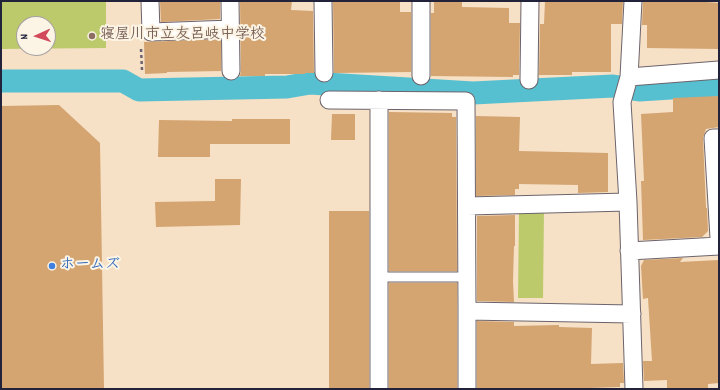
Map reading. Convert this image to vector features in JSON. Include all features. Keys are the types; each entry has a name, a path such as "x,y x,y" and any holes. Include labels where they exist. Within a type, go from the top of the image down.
{"street":[{"path":"150,1 151,32 231,29"},
{"path":"230,1 231,71"},
{"path":"323,1 324,72"},
{"path":"420,1 421,76"},
{"path":"529,80 530,1"},
{"path":"633,1 629,77 622,102 628,202 634,389"},
{"path":"629,77 719,70"},
{"path":"329,100 466,101 468,277 467,389"},
{"path":"379,100 379,389"},
{"path":"719,138 713,138 719,238"},
{"path":"467,206 628,202"},
{"path":"630,251 719,246"},
{"path":"467,311 632,314"}],"lane":[{"path":"379,277 468,277"}],"green space":[{"path":"1,1 106,1 106,48 56,48 56,16 16,16 16,49 1,49"},
{"path":"519,211 544,211 543,298 518,298"}],"building":[{"path":"160,1 220,1 220,19 161,22"},
{"path":"240,1 292,1 291,10 313,11 314,73 240,76"},
{"path":"333,1 400,1 400,12 411,12 411,72 334,73"},
{"path":"434,1 462,1 462,7 509,8 509,23 520,23 519,75 513,75 513,77 431,76 431,13 434,13"},
{"path":"545,1 623,1 622,24 611,24 611,72 572,72 572,75 539,75 540,24 544,24"},
{"path":"643,1 706,1 719,3 719,49 647,48 647,25 642,25"},
{"path":"221,39 221,71 145,74 144,42"},
{"path":"719,96 719,127 706,129 703,138 708,231 702,237 643,240 641,181 644,181 641,114 673,112 673,98"},
{"name":"ホームズ","path":"59,105 100,143 104,389 1,389 1,106"},
{"path":"389,112 452,113 452,117 456,117 457,271 389,271"},
{"path":"332,114 355,114 355,140 331,140"},
{"path":"476,116 520,117 519,151 608,153 608,192 578,193 578,185 519,184 519,189 515,189 515,195 476,196"},
{"path":"232,119 290,119 290,144 210,144 210,157 158,157 159,120 232,121"},
{"path":"215,179 241,179 240,225 156,227 155,202 215,201"},
{"path":"329,211 369,211 369,389 329,389"},
{"path":"515,215 513,281 514,302 477,301 477,216"},
{"path":"683,258 680,262 719,260 719,383 708,384 708,389 667,389 667,380 644,381 643,361 652,361 648,298 643,299 641,266 644,260"},
{"path":"389,283 457,283 457,389 389,389"},
{"path":"477,321 514,322 514,326 559,325 559,327 592,328 591,364 623,363 624,383 620,383 620,387 477,389"}],"waterway":[{"path":"1,81 123,81 139,90 287,87 310,83 473,93 613,86 639,90 719,85"}],"place":[{"name":"寝屋川市立友呂岐中学校","path":"92,36"},
{"name":"ホームズ","path":"52,266"}]}
